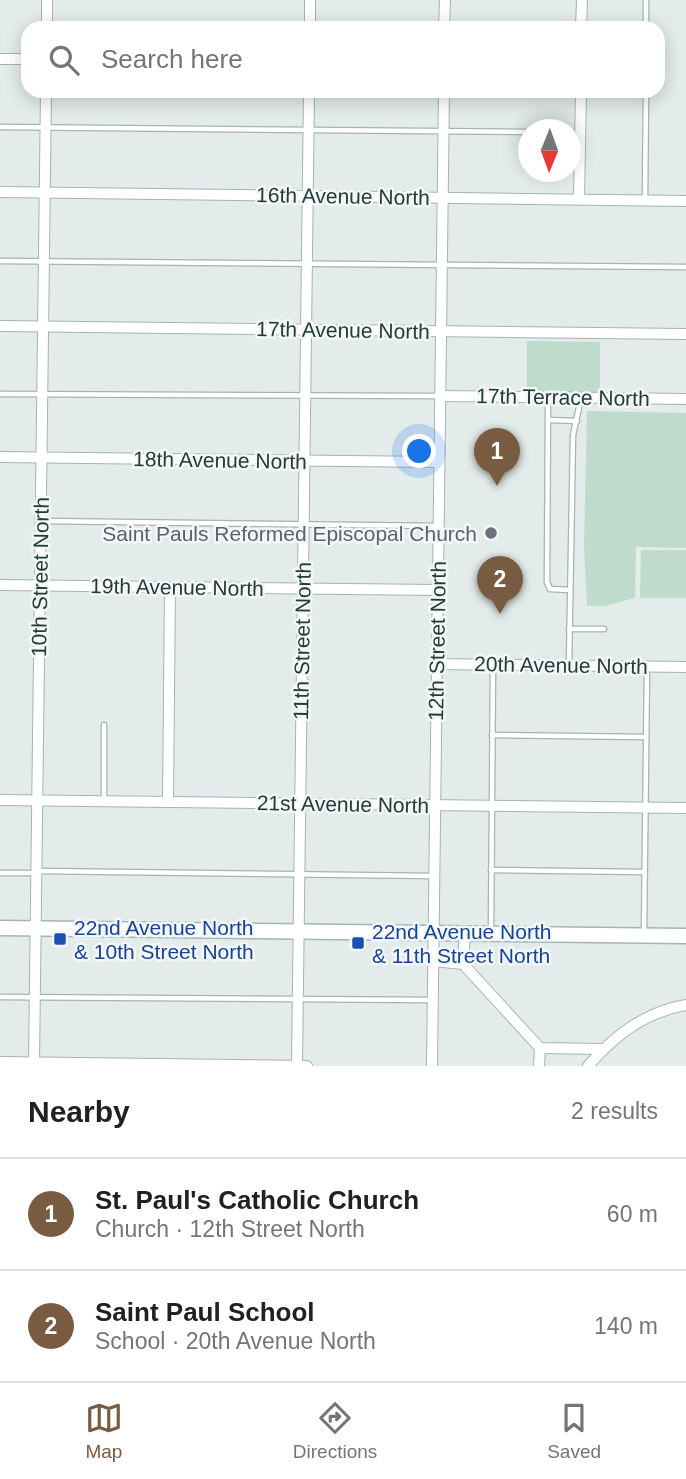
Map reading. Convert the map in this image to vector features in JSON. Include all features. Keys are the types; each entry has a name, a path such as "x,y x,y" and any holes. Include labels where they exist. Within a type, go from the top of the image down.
{"main road":[{"path":"0,928 686,936"}],"street":[{"path":"47,0 47,21"},
{"path":"310,0 310,21"},
{"path":"444,21 445,0"},
{"path":"581,21 582,0"},
{"path":"0,59 21,59"},
{"name":"10th Street North","path":"34,1063 46,98"},
{"name":"11th Street North","path":"297,1066 309,98"},
{"name":"12th Street North","path":"432,1066 443,98"},
{"path":"577,119 579,98"},
{"path":"578,182 579,199"},
{"name":"16th Avenue North","path":"0,192 686,201"},
{"name":"17th Avenue North","path":"0,326 686,334"},
{"name":"17th Terrace North","path":"440,396 686,399"},
{"name":"18th Avenue North","path":"0,457 439,462"},
{"name":"19th Avenue North","path":"0,585 438,590"},
{"path":"168,802 170,587"},
{"name":"20th Avenue North","path":"437,664 686,667"},
{"name":"21st Avenue North","path":"0,800 686,808"},
{"path":"463,964 465,933"},
{"path":"433,961 463,964 540,1048 539,1066"},
{"path":"589,1066 603,1049 641,1019 667,1008 686,1005"},
{"path":"540,1048 603,1049"},
{"path":"0,1062 307,1066"}],"lane":[{"path":"646,0 646,21"},
{"path":"645,200 646,98"},
{"path":"0,127 518,132"},
{"path":"0,261 686,267"},
{"path":"0,394 440,396"},
{"path":"548,397 547,582 551,590 570,590"},
{"path":"569,665 573,435 581,397"},
{"path":"549,420 577,421"},
{"path":"41,521 438,526"},
{"path":"569,629 604,629"},
{"path":"491,933 493,664"},
{"path":"644,935 647,666"},
{"path":"104,726 104,801"},
{"path":"492,735 646,737"},
{"path":"491,870 645,872"},
{"path":"0,873 434,876"},
{"path":"0,997 35,995 433,1000"}],"green space":[{"path":"527,341 600,342 600,392 527,392"},
{"path":"587,411 686,413 686,548 636,547 635,598 604,606 587,606 584,546"},
{"path":"641,550 686,550 686,598 640,598"}],"place":[{"name":"St. Paul's Catholic Church","path":"497,486"},
{"name":"Saint Pauls Reformed Episcopal Church","path":"491,533"},
{"name":"Saint Paul School","path":"500,614"},
{"name":"22nd Avenue North & 10th Street North","path":"60,939"},
{"name":"22nd Avenue North & 11th Street North","path":"358,943"}]}
